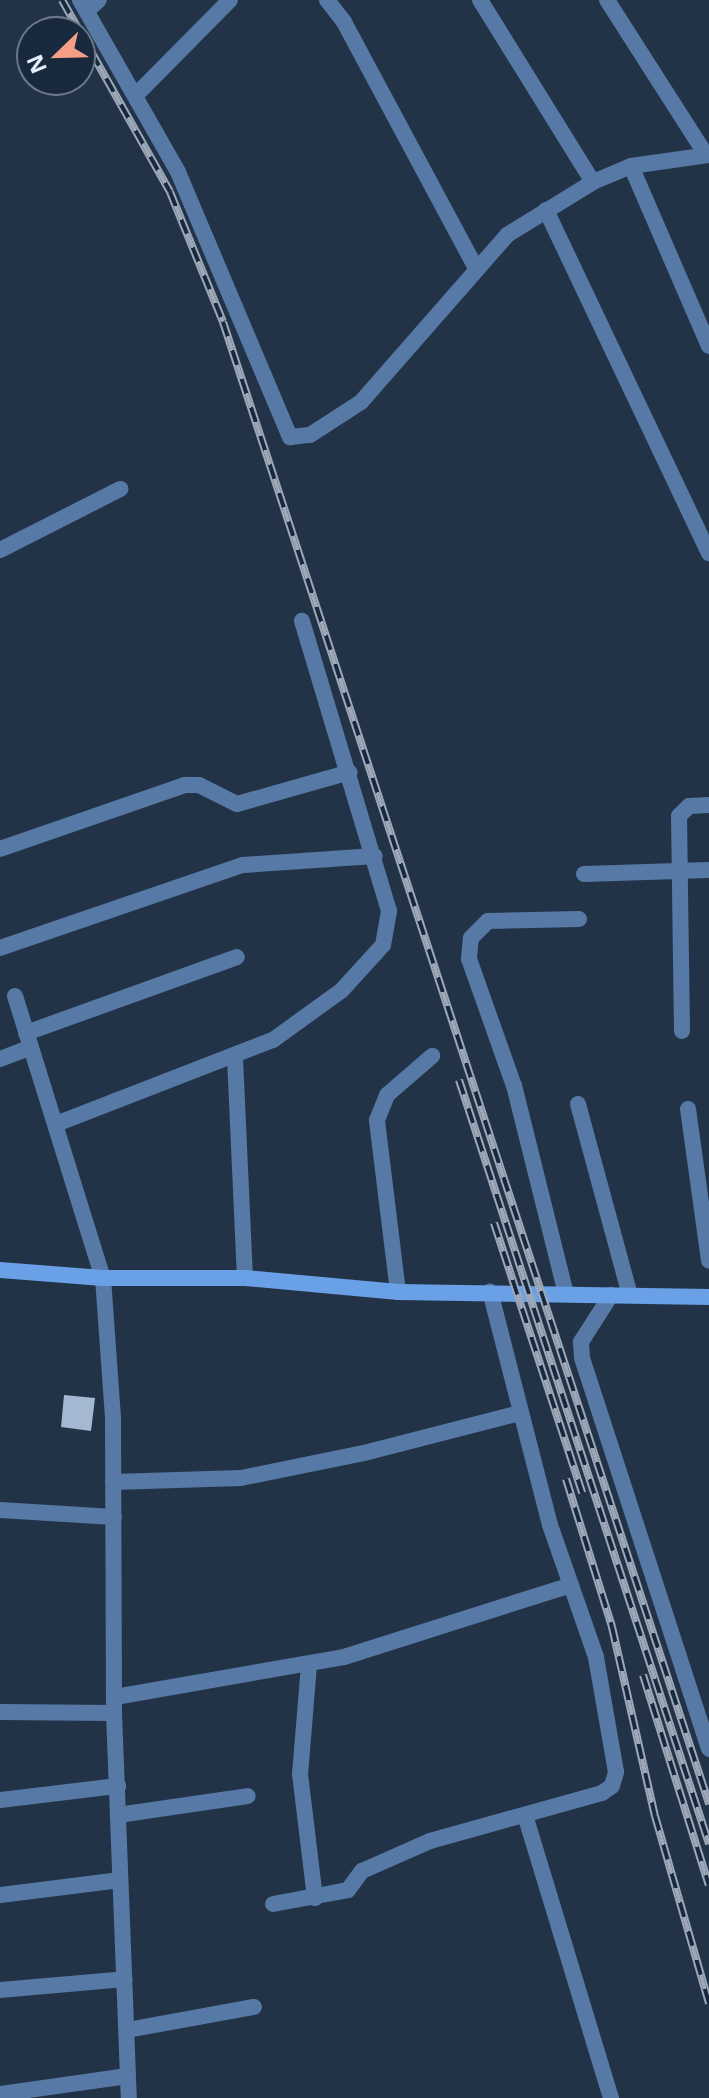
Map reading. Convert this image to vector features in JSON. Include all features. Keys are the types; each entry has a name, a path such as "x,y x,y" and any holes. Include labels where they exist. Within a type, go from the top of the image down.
{"street":[{"path":"137,94 230,0"},
{"path":"327,0 344,22 475,266"},
{"path":"480,0 593,182"},
{"path":"88,4 137,94 215,251 290,437 310,435 361,402 475,266 507,235 593,182 631,166 707,155 607,0"},
{"path":"631,166 709,346"},
{"path":"546,210 709,553"},
{"path":"0,550 120,489"},
{"path":"56,1124 235,1058 308,1018 383,945 389,911 350,772 302,621"},
{"path":"0,849 185,785 199,785 237,804 350,772"},
{"path":"682,1031 679,816 689,806 709,805"},
{"path":"0,948 243,865 375,856"},
{"path":"584,874 709,870"},
{"path":"566,1294 514,1086 469,959 471,938 488,921 579,919"},
{"path":"0,1059 29,1040 237,957"},
{"path":"15,996 103,1278 113,1482 115,1705 129,2098"},
{"path":"398,1292 377,1120 400,1080 432,1056"},
{"path":"235,1058 245,1278"},
{"path":"578,1104 630,1295"},
{"path":"688,1109 709,1261"},
{"path":"0,1270 103,1278 245,1278 398,1292 709,1297"},
{"path":"273,1904 348,1890 362,1871 430,1841 602,1793 612,1786 616,1772 596,1657 571,1585 520,1413 490,1292"},
{"path":"611,1295 581,1342 582,1358 709,1749"},
{"path":"113,1482 241,1478 364,1453 520,1413"},
{"path":"0,1510 114,1517"},
{"path":"0,1712 115,1705 309,1665 571,1585"},
{"path":"309,1665 300,1774 315,1898"},
{"path":"0,1800 118,1786"},
{"path":"118,1815 248,1796"},
{"path":"525,1815 611,2098"},
{"path":"0,1895 120,1880"},
{"path":"0,1990 125,1979"},
{"path":"127,2030 254,2007"},
{"path":"0,2094 128,2076"}],"building":[{"path":"64,1395 95,1398 91,1431 61,1427"}],"railway":[{"path":"62,0 170,192 223,322 709,1804"},
{"path":"459,1080 709,1844"},
{"path":"494,1223 582,1493"},
{"path":"566,1479 612,1627 655,1816 709,2003"},
{"path":"643,1675 709,1885"}]}
